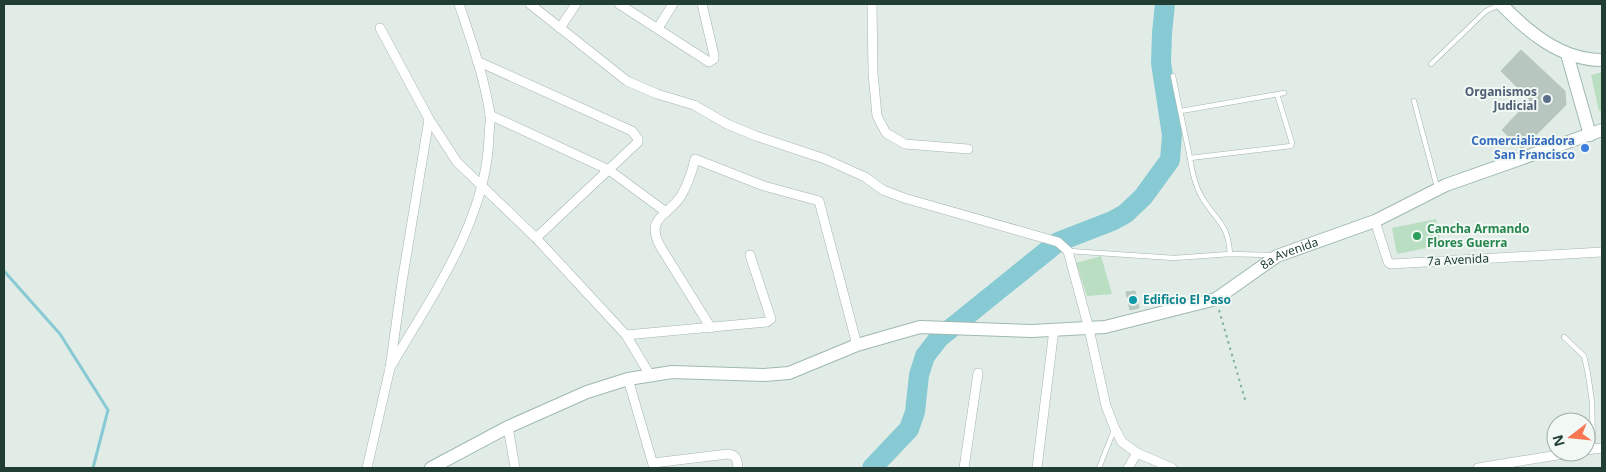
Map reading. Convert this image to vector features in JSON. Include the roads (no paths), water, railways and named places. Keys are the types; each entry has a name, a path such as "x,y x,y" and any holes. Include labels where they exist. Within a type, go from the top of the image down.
{"street":[{"path":"390,368 460,246 482,185 489,154 490,115 478,61 459,4"},
{"path":"530,4 627,81 640,88 694,105 727,124 756,136 825,159 865,177 883,190 904,198 1058,242 1068,251 1089,329 1106,406 1115,429 1122,442 1137,454 1172,468"},
{"path":"560,28 576,4"},
{"path":"619,4 709,62 712,62 714,55 702,4"},
{"path":"658,28 673,4"},
{"path":"872,4 876,116 886,133 905,144 968,149"},
{"path":"1501,4 1540,39 1567,54 1593,60 1602,60"},
{"path":"380,28 429,119 457,162 470,177 482,185 536,238 626,335 650,375"},
{"path":"1567,54 1590,135"},
{"path":"478,61 632,131 638,142 536,238"},
{"path":"490,115 609,170 666,212"},
{"path":"367,468 390,368 429,119"},
{"name":"8a Avenida","path":"431,468 508,427 587,392 628,379 672,372 764,376 789,373 857,345 920,327 1032,331 1089,329 1105,327 1216,299 1277,256 1375,221 1437,189 1602,130"},
{"path":"711,328 657,240 655,232 656,223 660,216 673,206 681,196 688,183 695,159 764,186 819,202 857,345"},
{"name":"7a Avenida","path":"1375,221 1388,262 1391,264 1602,252"},
{"path":"626,335 767,322 771,319 750,255"},
{"path":"1037,468 1054,329"},
{"path":"964,468 978,372"},
{"path":"628,379 654,466 733,454 737,458 738,468"},
{"path":"508,427 516,468"},
{"path":"1128,468 1137,454"},
{"path":"1478,468 1546,457"}],"lane":[{"path":"1431,64 1486,11 1501,4"},
{"path":"1173,76 1190,158 1202,198 1223,225 1229,241 1230,254"},
{"path":"1181,111 1284,93"},
{"path":"1190,158 1291,146 1292,143 1277,94"},
{"path":"1414,101 1437,189"},
{"path":"1068,251 1174,258 1230,254 1277,256"},
{"path":"1564,337 1584,356 1592,412"},
{"path":"1100,468 1115,429"}],"waterway":[{"path":"872,468 909,429 915,412 919,375 925,356 939,338 1058,242 1125,214 1143,197 1170,160 1172,135 1161,63 1165,4"},
{"path":"4,271 60,334 108,410 93,468"}],"place":[{"name":"Organismos Judicial","path":"1547,99"},
{"name":"Comercializadora San Francisco","path":"1585,148"},
{"name":"Cancha Armando Flores Guerra","path":"1417,236"},
{"name":"Edificio El Paso","path":"1133,300"}]}
